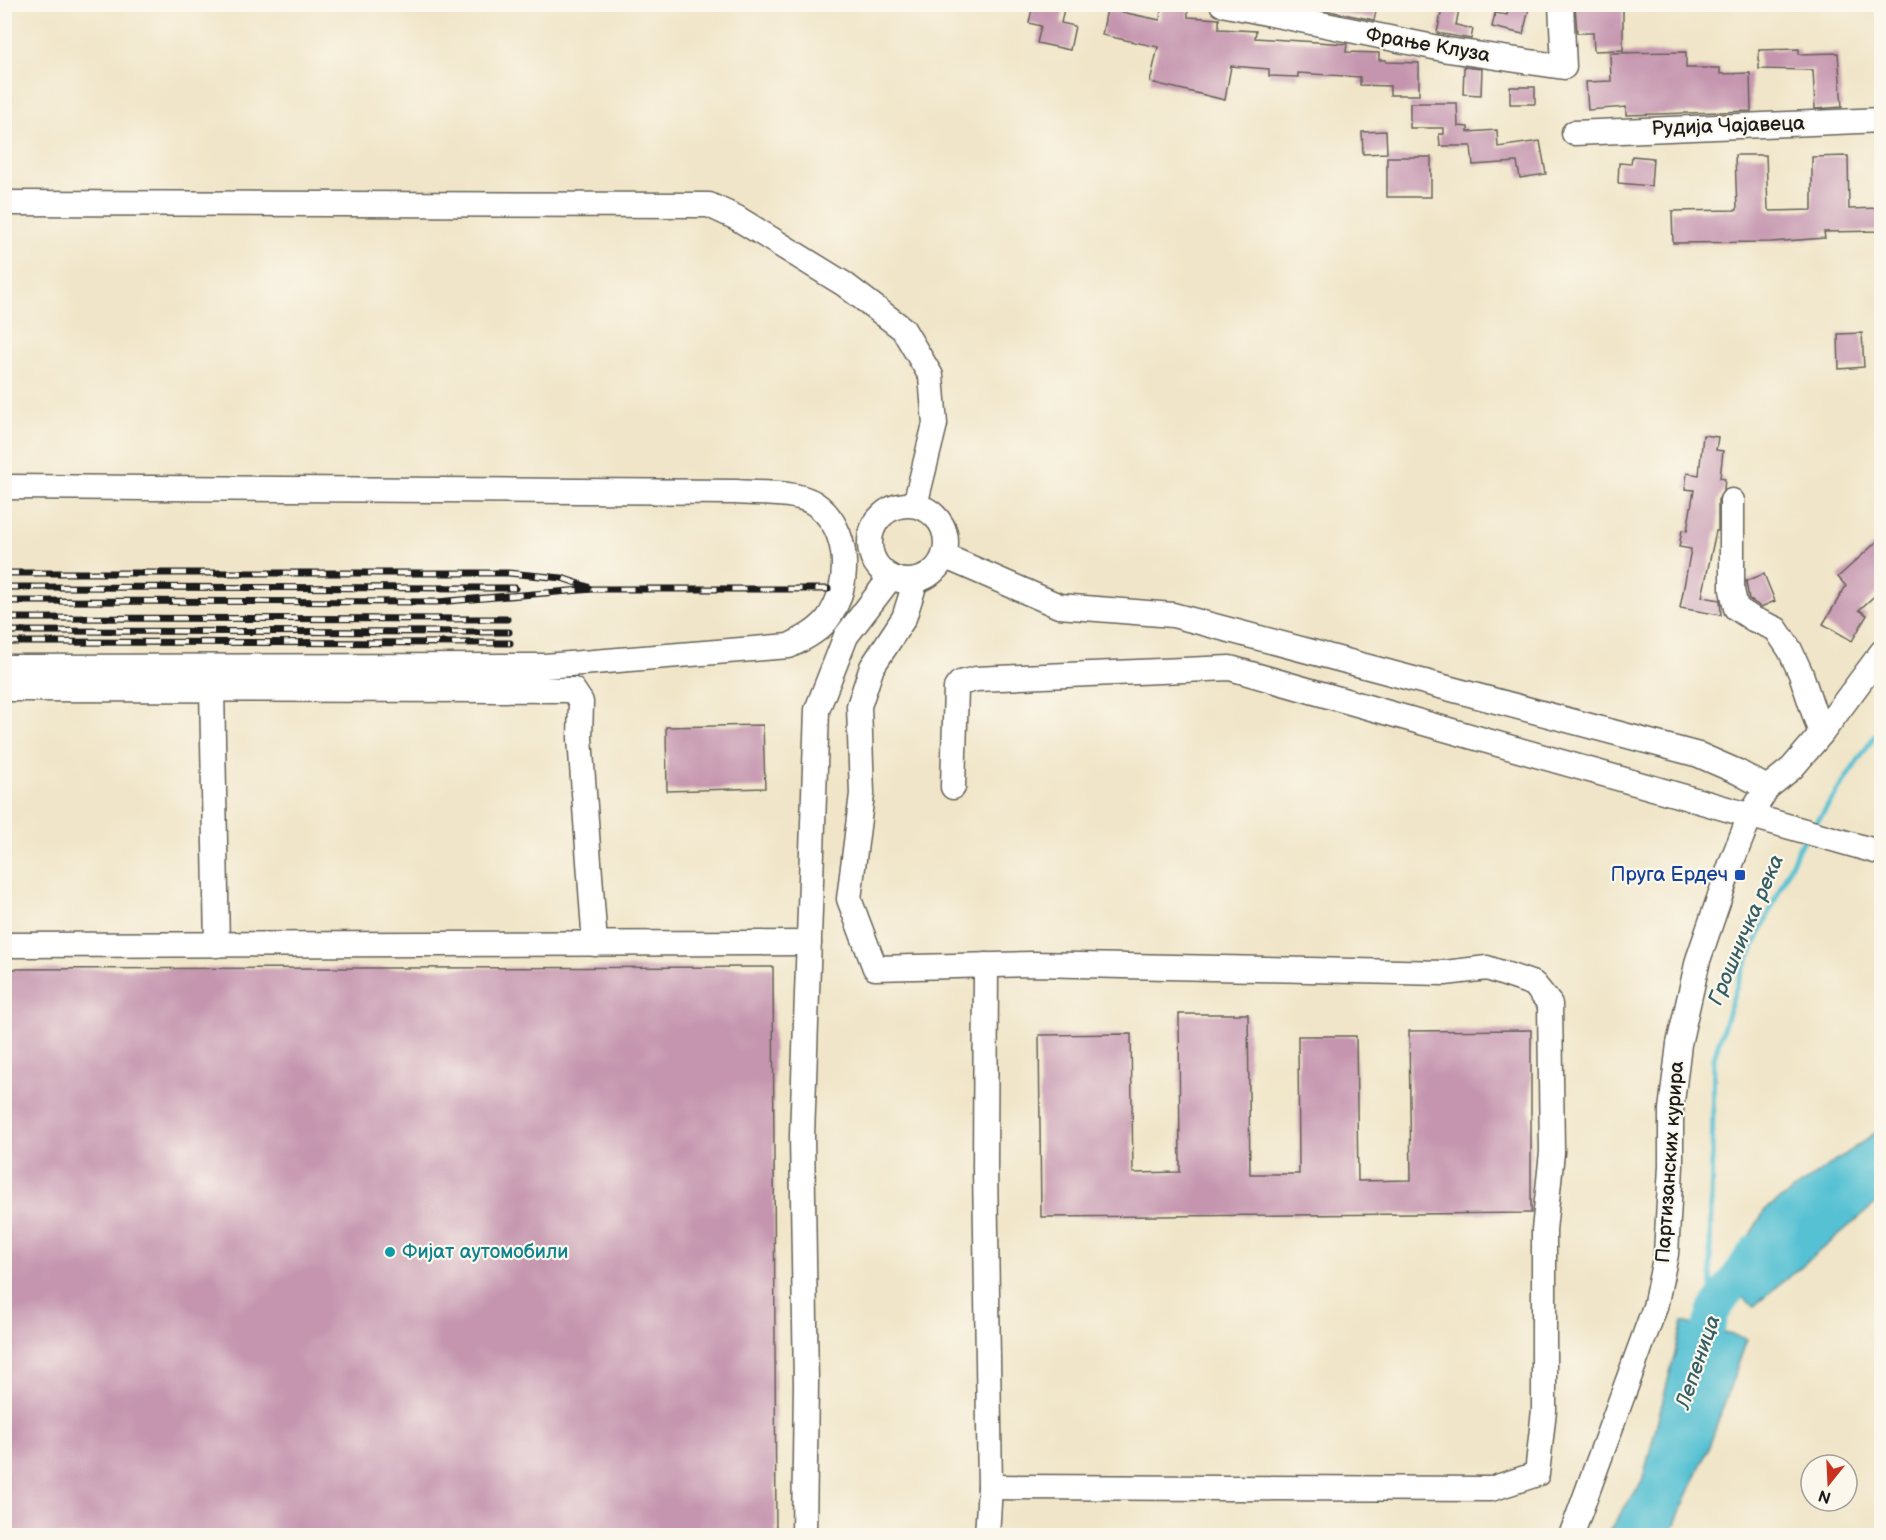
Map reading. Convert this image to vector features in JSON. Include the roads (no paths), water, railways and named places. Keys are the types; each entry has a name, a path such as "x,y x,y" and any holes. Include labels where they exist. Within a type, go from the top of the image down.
{"street":[{"name":"Фрање Клуза","path":"1222,4 1448,50 1564,68 1561,4"},
{"name":"Рудија Чајавеца","path":"1574,133 1881,120"},
{"path":"4,203 709,205 737,218 844,284 903,328 931,376 935,424 915,505"},
{"path":"4,487 724,492 798,496 813,503 826,514 835,528 846,561 843,580 827,619 811,635 789,646 545,666 4,667"},
{"path":"1732,501 1732,590 1736,608 1776,630 1790,650 1801,674 1821,734"},
{"path":"902,505 915,505 927,510 938,518 945,536 944,556 933,571 916,580 891,577 882,570 871,549 874,525 881,516 902,505"},
{"path":"944,556 1059,606 1173,615 1699,755 1767,788"},
{"path":"804,1536 806,1383 802,1136 817,710 846,636 891,577"},
{"path":"916,580 904,618 872,667 859,706 862,794 849,899 875,968 1033,964 1445,974 1487,968 1534,984 1550,1004 1552,1152 1544,1230 1544,1410 1537,1474 1491,1489 990,1487"},
{"name":"Партизанских курира","path":"1571,1536 1655,1307 1666,1254 1671,1166 1671,1110 1679,1044 1698,960 1750,816 1767,788 1792,768 1821,734 1881,652"},
{"path":"953,787 956,688 960,683 976,679 1230,668 1875,852"},
{"path":"4,689 573,690 581,702 580,738 595,944"},
{"path":"212,689 218,945"},
{"path":"4,945 808,943"},
{"path":"986,965 985,1168 990,1487 987,1536"}],"water":[{"path":"1881,1129 1881,1199 1754,1306 1721,1282 1765,1210"},
{"name":"Лепеница","path":"1683,1322 1747,1339 1710,1444 1670,1535 1606,1535 1642,1482"}],"waterway":[{"name":"Грошничка река","path":"1814,826 1876,734 1882,729"},
{"name":"Грошничка река","path":"1713,1312 1710,1252 1714,1057 1739,979 1798,849 1805,839"},
{"name":"Грошничка река","path":"1696,1372 1713,1312 1756,1250"}],"railway":[{"path":"4,573 508,573 562,578 588,587"},
{"path":"4,587 515,588"},
{"path":"4,601 437,602 593,589 828,589"},
{"path":"4,618 507,619"},
{"path":"4,631 509,632"},
{"path":"4,642 510,643"}],"place":[{"name":"Пруга Ердеч","path":"1740,875"},
{"name":"Фијат аутомобили","path":"390,1252"}]}
